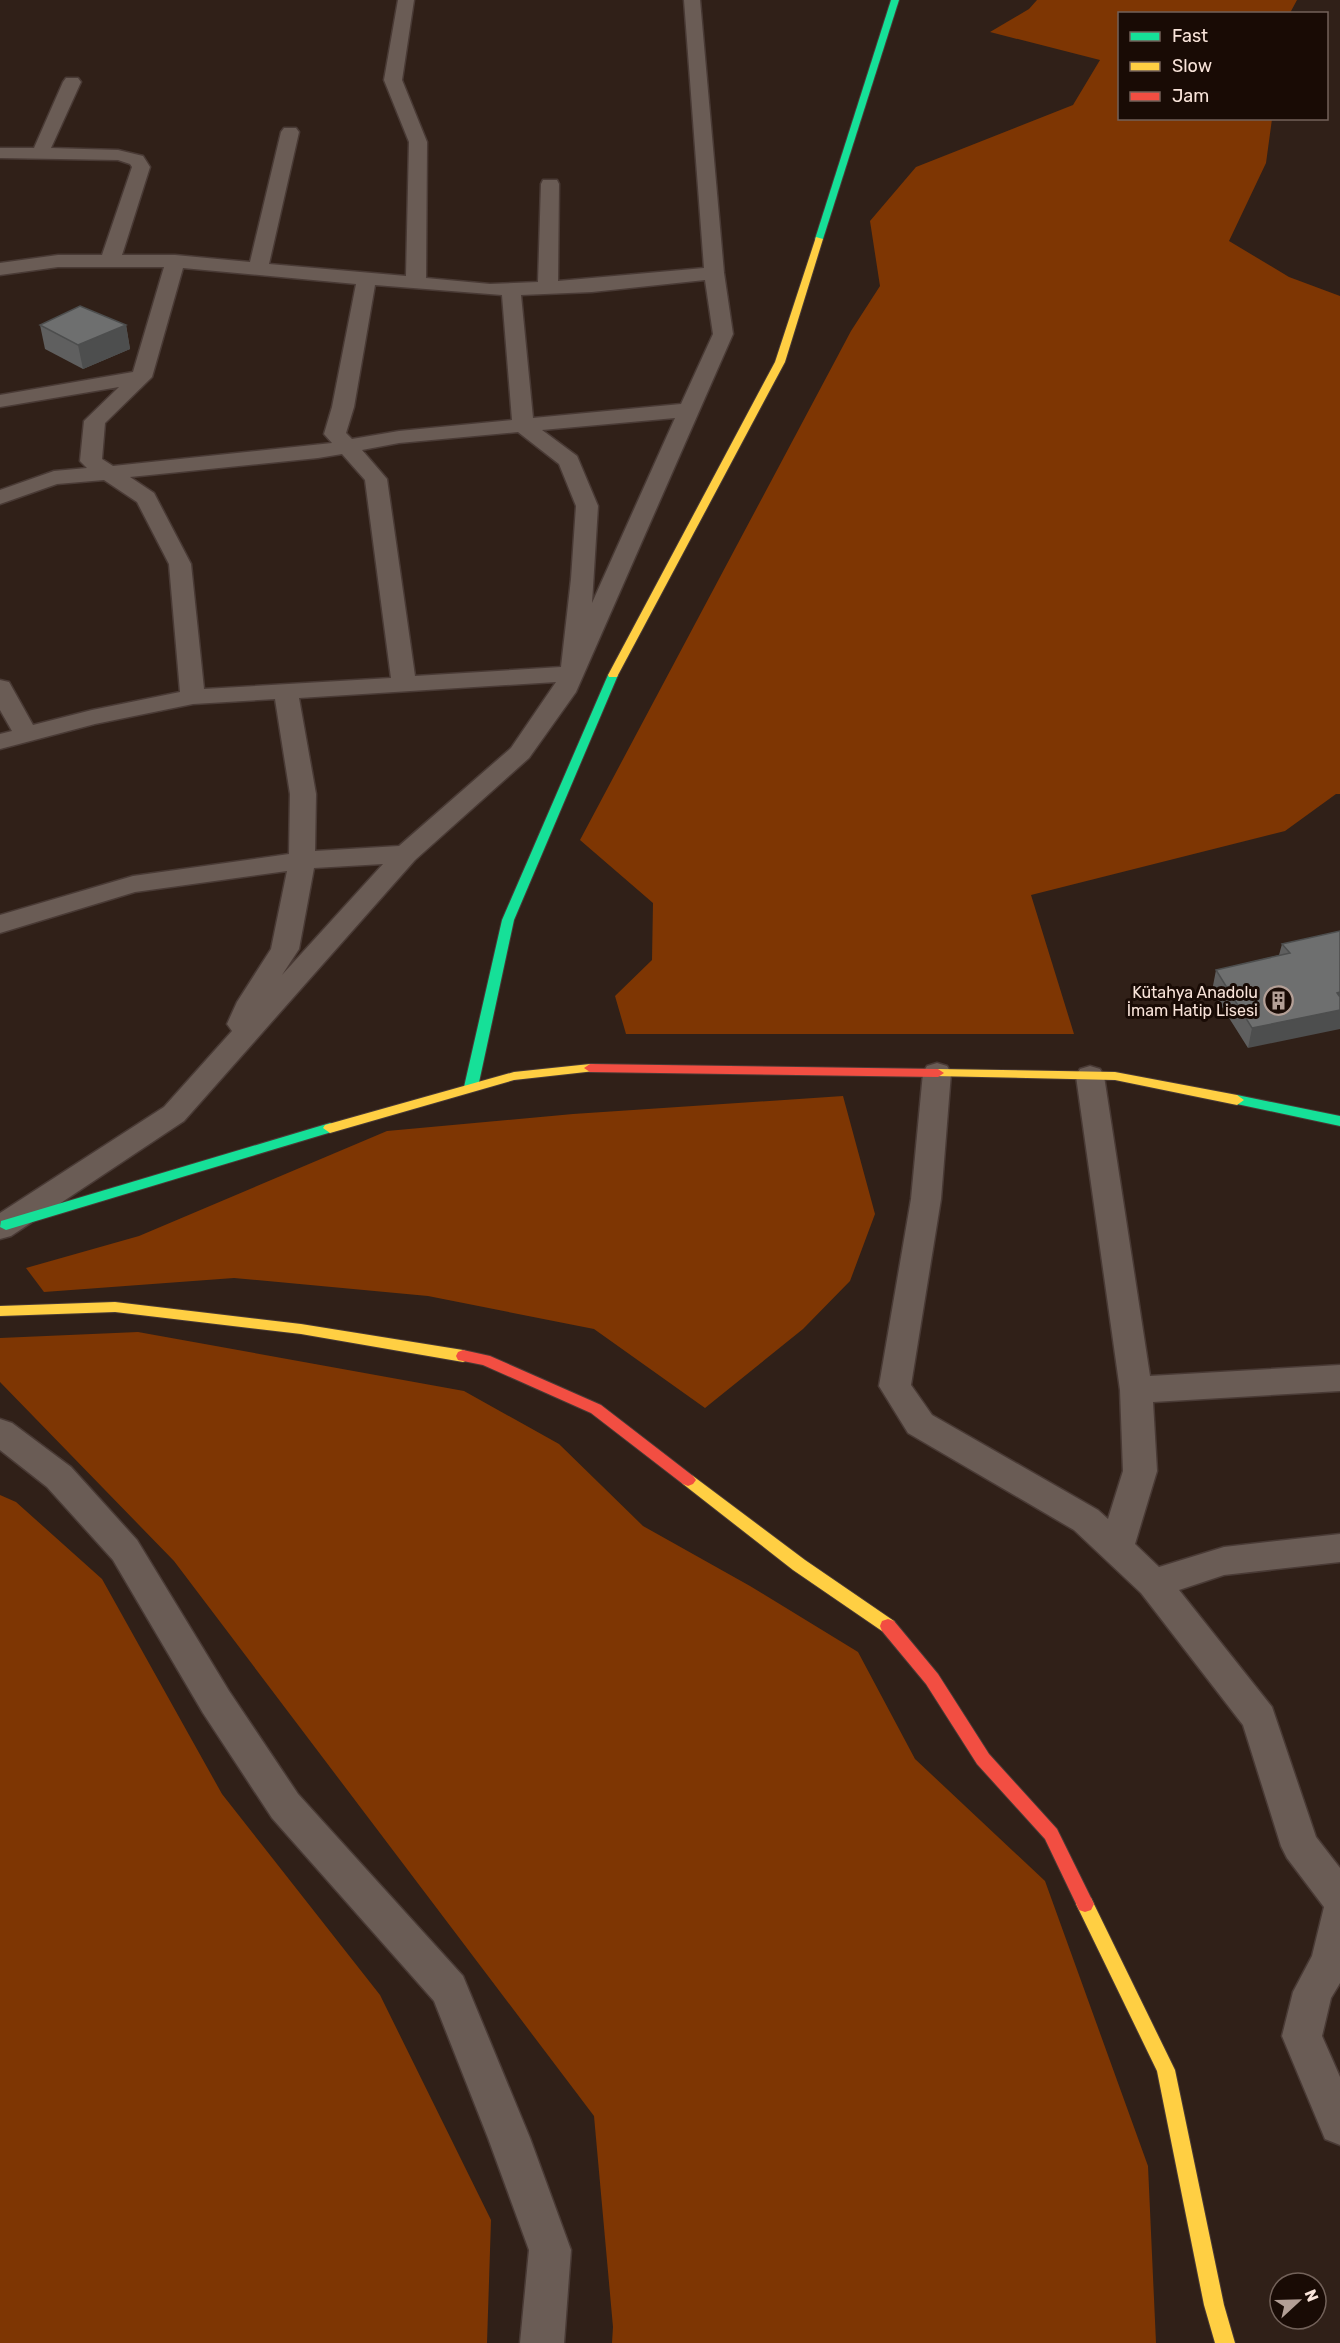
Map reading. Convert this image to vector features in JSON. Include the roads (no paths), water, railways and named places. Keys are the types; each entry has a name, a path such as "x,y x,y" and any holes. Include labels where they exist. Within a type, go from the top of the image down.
{"street":[{"path":"406,0 393,80 418,142 416,282"},
{"path":"2,1227 174,1114 406,854 520,753 564,692 723,334 714,273 692,0"},
{"path":"471,1087 507,920 618,662 780,362 895,0"},
{"path":"40,154 72,82"},
{"path":"258,268 290,132"},
{"path":"0,153 118,155 137,160 141,167 110,261"},
{"path":"548,287 550,184"},
{"path":"0,269 58,261 175,261 490,290 592,286 714,273"},
{"path":"98,467 95,421 142,377 175,261"},
{"path":"367,278 343,407 341,440 376,479 404,684"},
{"path":"511,289 523,426 569,461 587,506 583,579 572,674"},
{"path":"0,401 142,377"},
{"path":"0,475 318,452 341,440 399,437 690,410"},
{"path":"0,497 54,478 98,467 146,498 180,564 193,697"},
{"path":"0,742 92,717 193,697 572,674"},
{"path":"0,687 26,735"},
{"path":"226,1057 251,1002 285,949 302,860 303,794 286,691"},
{"path":"0,924 132,884 302,860 406,854"},
{"path":"2,1227 471,1087 514,1076 600,1067 1115,1076 1340,1121"},
{"path":"937,1073 926,1199 895,1386 920,1424 1086,1521 1154,1584 1259,1718 1300,1846 1340,1898"},
{"path":"1090,1076 1136,1390 1140,1472 1116,1549"},
{"path":"0,1311 115,1307 301,1329 484,1360 596,1409 799,1565 891,1628 932,1679 983,1759 1051,1834 1166,2070 1225,2343"},
{"path":"1136,1390 1340,1378"},
{"path":"0,1432 59,1477 125,1550 216,1702 285,1806 449,1989 509,2138 550,2250 543,2343"},
{"path":"1154,1584 1224,1561 1340,1548"},
{"path":"1340,1914 1331,1961 1313,1992 1302,2036 1340,2125"}],"place":[{"name":"Kütahya Anadolu İmam Hatip Lisesi","path":"1279,1001"}]}
